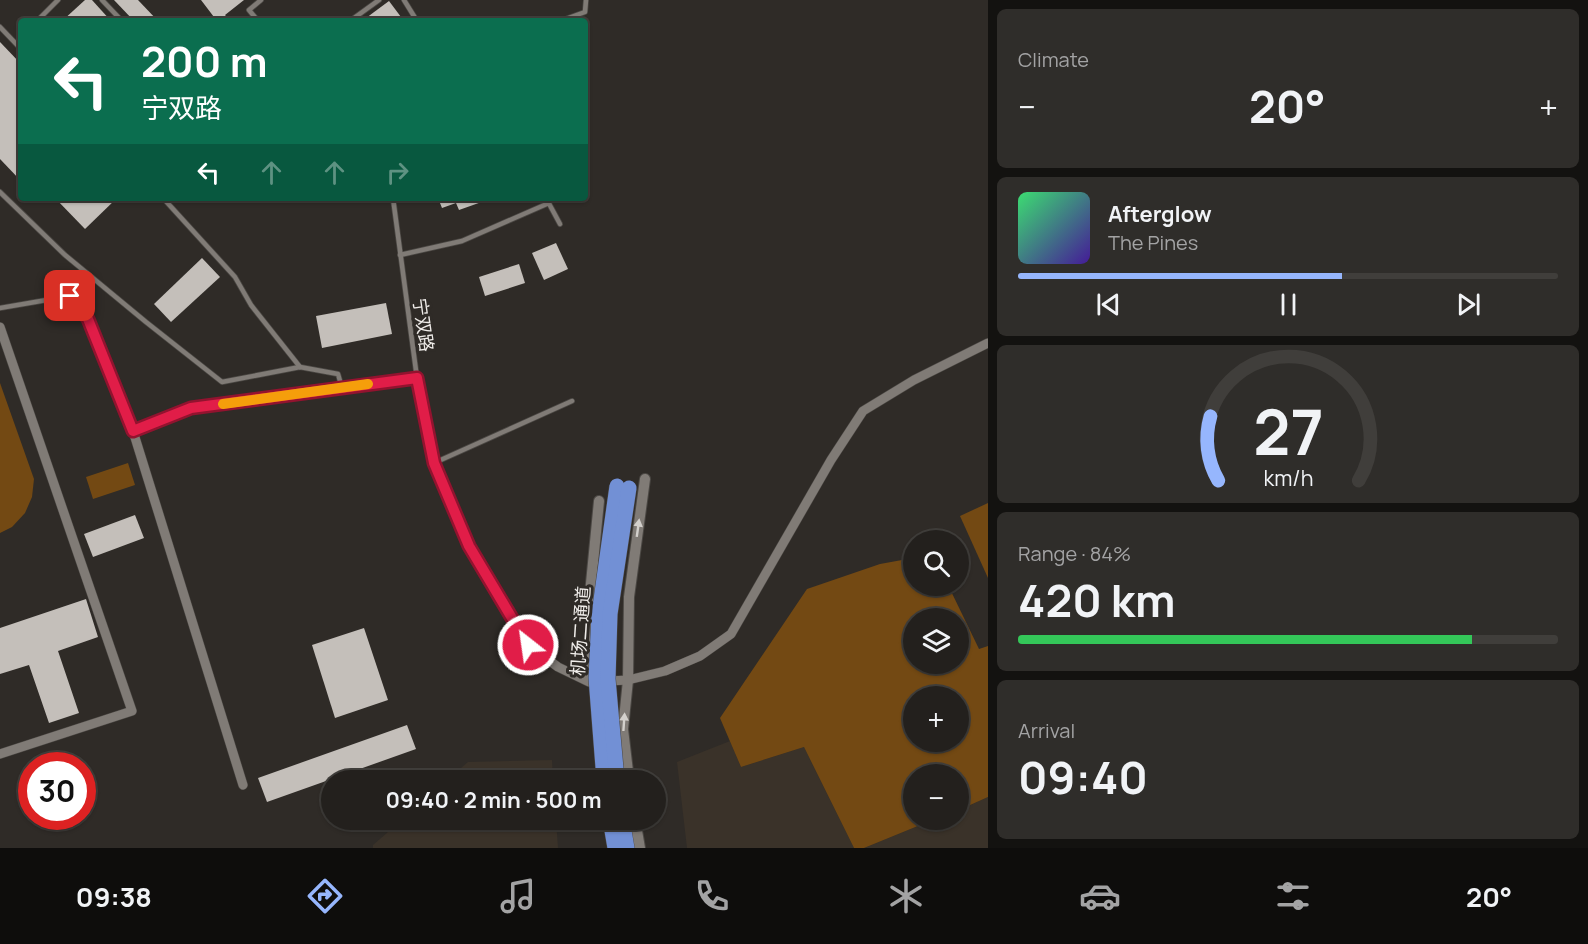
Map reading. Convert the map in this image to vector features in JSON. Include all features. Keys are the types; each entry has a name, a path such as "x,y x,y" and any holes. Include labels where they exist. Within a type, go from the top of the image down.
{"highway":[{"name":"机场二通道","path":"601,770 596,678 599,614 623,487 610,614 608,679 616,770"},
{"path":"610,830 613,848"},
{"path":"624,830 627,848"}],"street":[{"path":"0,327 132,711 0,754"},
{"path":"434,463 469,546 528,645 558,667 589,682 628,680 664,671 700,656 731,634 831,460 863,411 914,380 988,343"},
{"path":"133,431 243,785"},
{"path":"628,770 623,729 628,680 629,597 645,479"},
{"path":"599,501 589,604 589,682 593,734 600,770"},
{"path":"637,830 640,848"}],"lane":[{"path":"40,18 58,0"},
{"path":"102,0 119,18"},
{"path":"256,18 249,10 261,0"},
{"path":"354,18 379,0"},
{"path":"404,0 415,18"},
{"path":"568,18 585,12 586,0"},
{"path":"0,27 18,46"},
{"path":"15,43 18,40"},
{"path":"0,192 65,255 222,382 300,368 338,374 342,388"},
{"path":"166,201 235,277 251,305 300,368"},
{"name":"宁双路","path":"133,431 191,408 417,378 393,201"},
{"path":"400,255 462,242 545,201"},
{"path":"548,201 560,224"},
{"path":"0,308 70,296 88,319 133,431"},
{"path":"417,378 434,463 572,401"}],"shaded area":[{"path":"0,383 34,479 32,497 25,513 12,527 0,533"},
{"path":"128,463 135,485 93,499 86,477"},
{"path":"988,503 988,578 969,536 969,530 966,530 960,516"},
{"path":"903,560 903,596 953,596 959,608 903,608 903,674 969,674 969,628 979,649 988,646 988,797 969,806 969,764 903,764 903,830 908,830 864,848 854,848 804,747 741,767 720,718 807,589 880,564"},
{"path":"730,741 741,767 804,747 854,848 687,848 677,762"},
{"path":"552,760 552,770 459,770 468,762"},
{"path":"988,797 988,848 864,848 908,830 969,830 969,806"},
{"path":"390,830 557,830 558,848 373,848 373,845"}],"building":[{"path":"85,0 92,0 108,18 65,18"},
{"path":"114,0 138,0 155,18 131,18"},
{"path":"201,0 244,0 225,15 228,18 215,18"},
{"path":"389,1 401,17 400,18 366,18"},
{"path":"0,42 18,61 18,178 0,159"},
{"path":"58,201 114,201 85,229"},
{"path":"439,201 484,201 459,210 456,203 442,208"},
{"path":"556,243 568,269 544,280 532,253"},
{"path":"202,258 220,277 171,322 154,304"},
{"path":"519,264 525,283 485,296 479,277"},
{"path":"386,303 392,334 322,348 316,316"},
{"path":"135,515 144,538 93,557 84,534"},
{"path":"86,599 98,637 58,651 79,713 49,723 29,665 0,674 0,628"},
{"path":"364,628 388,700 335,718 312,645"},
{"path":"407,725 416,749 357,770 321,770 321,783 267,802 258,778"}],"slow traffic":[{"path":"223,404 368,384"}],"route":[{"path":"70,296 88,319 133,431 191,408 417,378 434,463 469,546 528,645"}]}
